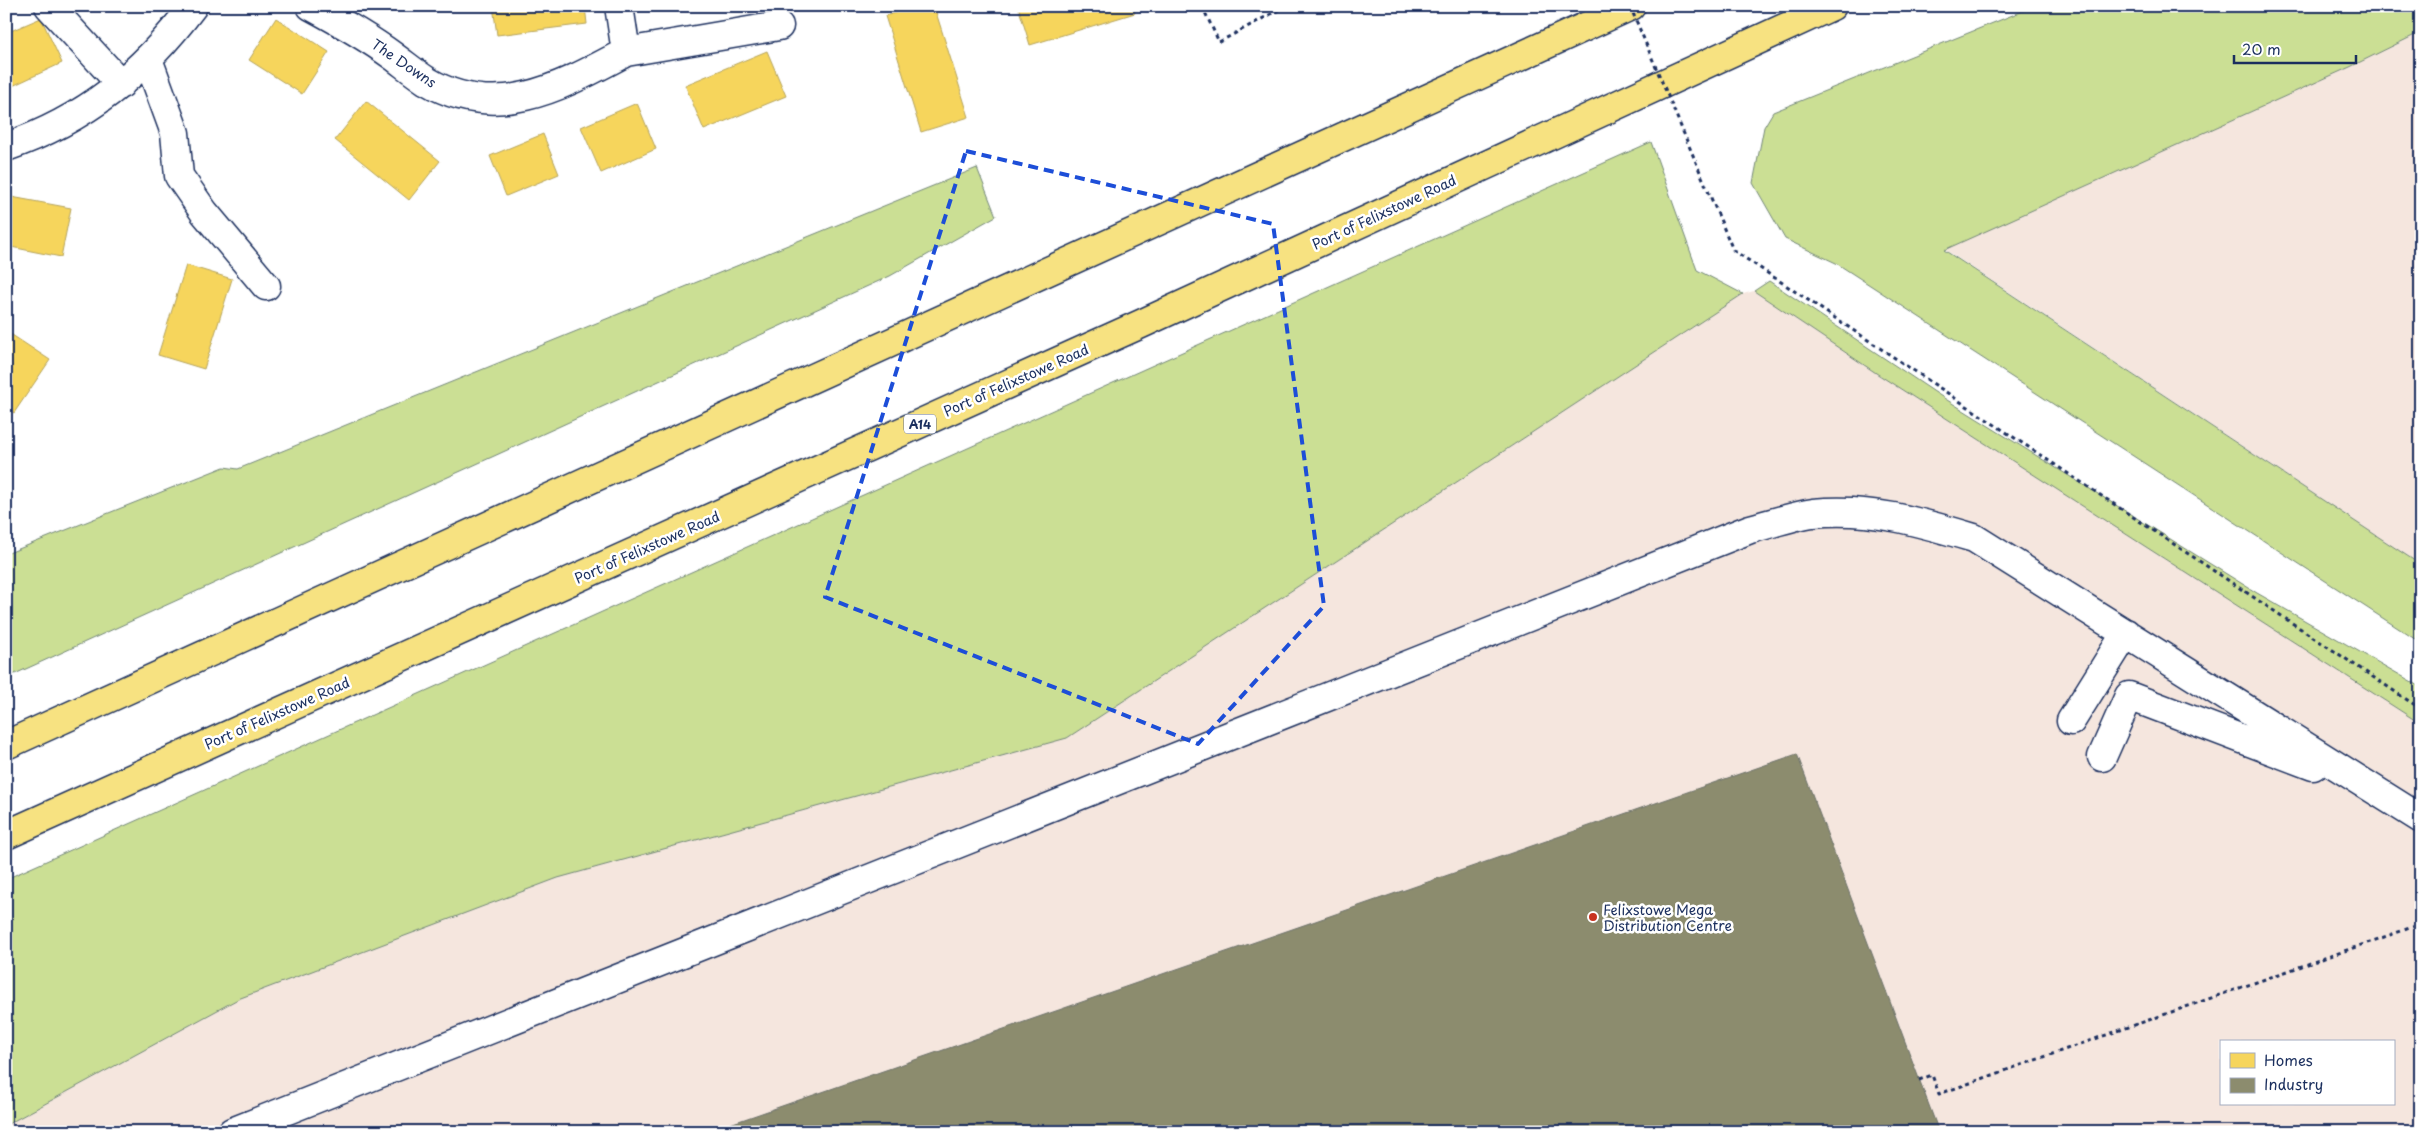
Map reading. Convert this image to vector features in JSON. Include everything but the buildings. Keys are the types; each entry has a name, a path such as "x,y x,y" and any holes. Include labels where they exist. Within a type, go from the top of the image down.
{"highway":[{"path":"6,745 1631,6"},
{"name":"Port of Felixstowe Road","path":"6,835 1141,324 1832,6"}],"street":[{"path":"49,6 121,84"},
{"path":"6,147 62,124 121,84 148,58 193,6"},
{"name":"The Downs","path":"311,6 364,36 426,80 455,95 488,100 519,99 556,88 626,52 780,26"},
{"path":"619,6 626,52"},
{"path":"148,58 175,133 179,176 204,212 266,286"},
{"path":"232,1132 1750,529 1812,513 1870,512 1925,523 1974,538 2421,819"},
{"path":"2071,721 2126,633"},
{"path":"2102,757 2129,696 2377,792"}],"path":[{"path":"1202,6 1219,42 1286,6"},
{"path":"1631,6 1733,250 2421,709"},
{"path":"1919,1080 1932,1075 1939,1094 2421,924"}],"highlighted area":[{"path":"966,151 1273,224 1324,606 1198,744 825,597"}],"shaded area":[{"path":"2421,32 2421,565 1944,249 2350,67"},
{"path":"1754,291 1879,375 2421,724 2421,1132 6,1132 6,1125 238,999 558,878 1067,738 1743,294"}],"green space":[{"path":"2035,6 2421,6 2421,32 2350,67 1944,250 2421,565 2421,643 1836,263 1785,239 1753,183 1764,127 1773,112"},
{"path":"1651,142 1697,270 1743,294 1067,738 558,878 238,999 6,1125 6,879"},
{"path":"977,168 996,216 890,276 6,678 6,554 224,467 238,469"},
{"path":"1769,281 1939,395 2257,593 2421,687 2421,724 1879,375 1754,291"}],"place":[{"name":"Felixstowe Mega Distribution Centre","path":"1593,917"}]}
